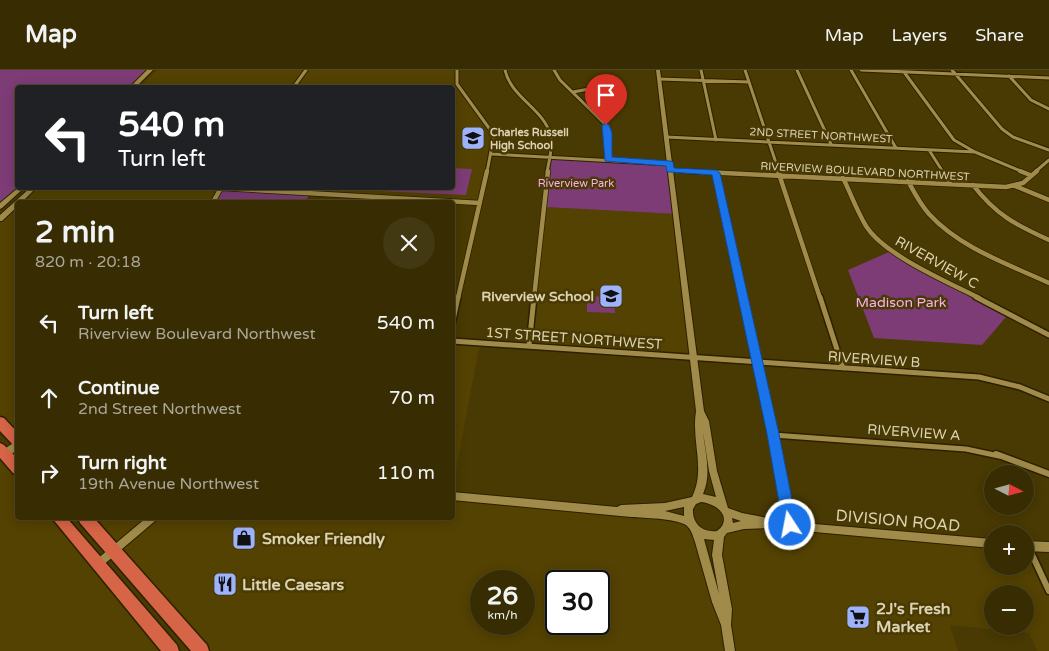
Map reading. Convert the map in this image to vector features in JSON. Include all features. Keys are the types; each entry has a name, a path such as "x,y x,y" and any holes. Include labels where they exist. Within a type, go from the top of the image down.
{"highway":[{"path":"0,422 15,440"},
{"path":"2,452 15,467"},
{"path":"61,520 99,563 171,651"},
{"path":"87,520 201,651"}],"main road":[{"path":"134,85 150,70"},
{"path":"142,85 157,70"},
{"path":"0,207 19,190"},
{"path":"20,200 31,190"},
{"path":"0,219 15,205"}],"street":[{"path":"295,85 306,70"},
{"path":"455,312 492,154 494,135 457,84 457,70"},
{"path":"505,70 505,76 509,82 549,128 551,138 529,346"},
{"path":"554,70 560,80 606,125 608,133 608,160"},
{"path":"658,70 695,358 700,411 697,421 705,480 695,500 688,508 693,526 703,548 720,612 726,625"},
{"path":"700,70 716,140"},
{"path":"745,70 843,368"},
{"path":"797,70 831,144"},
{"path":"851,70 896,148"},
{"path":"861,70 1049,78"},
{"path":"952,70 1002,130 1049,150"},
{"path":"904,72 954,140 975,152 1030,176"},
{"path":"1008,76 1031,100 1049,110"},
{"path":"659,78 749,82"},
{"path":"573,92 605,86"},
{"name":"2ND STREET NORTHWEST","path":"666,138 768,141 975,152"},
{"path":"929,150 950,183"},
{"path":"492,154 608,160 670,167"},
{"path":"1015,186 1023,183 1047,165 1049,160"},
{"name":"RIVERVIEW BOULEVARD NORTHWEST","path":"670,167 716,173 1015,186"},
{"path":"716,173 773,434 790,525"},
{"name":"RIVERVIEW C","path":"843,178 867,228 888,248 915,265 1049,335"},
{"path":"908,181 920,202 943,228 961,240 1049,283"},
{"path":"973,185 998,215 1049,240"},
{"path":"1015,186 1049,200"},
{"path":"256,190 401,200"},
{"path":"342,200 345,195"},
{"path":"455,202 480,203"},
{"name":"1ST STREET NORTHWEST","path":"455,341 695,358"},
{"name":"RIVERVIEW B","path":"695,358 979,377 1020,387 1049,398"},
{"path":"700,411 706,421 713,471 729,520 723,532 717,555 727,609 726,625 730,651"},
{"name":"RIVERVIEW A","path":"773,434 966,449 992,453 1049,474"},
{"path":"2,452 15,446"},
{"path":"455,496 669,515 710,536 723,532"},
{"path":"618,510 625,507 665,507 695,500 710,499 725,509"},
{"name":"DIVISION ROAD","path":"725,509 742,518 770,524"},
{"path":"99,563 150,520"},
{"name":"DIVISION ROAD","path":"723,532 744,525 770,524 984,542"},
{"path":"1034,546 1049,547"},
{"path":"1034,562 1049,591"}],"shaded area":[{"name":"Charles Russell High School","path":"157,70 457,70 457,84 494,135 480,203 455,202 455,200 256,190 455,190 455,85 141,85"},
{"path":"31,190 220,190 214,200 20,200"},
{"path":"15,205 15,440 0,422 0,219"},
{"name":"Riverview School","path":"545,207 677,214 695,358 529,346"},
{"path":"455,341 480,343 455,475"},
{"path":"0,449 15,468 15,520 61,520 171,651 0,651"},
{"path":"455,496 689,522 726,624 717,555 726,529 770,524 984,542 984,575 1034,575 1034,563 1049,591 1049,651 1037,651 1030,635 1034,635 1034,585 984,585 984,628 950,625 958,651 201,651 87,520 455,520"}],"green space":[{"path":"0,70 150,70 133,85 15,85 15,190 19,190 0,207"},
{"name":"Riverview Park","path":"550,157 670,164 677,214 545,207"},
{"path":"455,168 472,169 466,195 378,191 455,190"},
{"path":"220,190 310,193 306,200 214,200"},
{"name":"Madison Park","path":"889,252 1006,317 982,345 874,338 848,270"},
{"path":"587,296 614,297 615,313 587,312"}],"place":[{"name":"Charles Russell High School","path":"473,138"},
{"name":"Riverview School","path":"611,296"},
{"name":"Smoker Friendly","path":"244,538"},
{"name":"Little Caesars","path":"225,584"},
{"name":"2J's Fresh Market","path":"858,617"}],"route":[{"path":"606,125 608,133 608,160 670,164 670,170 716,173 773,434 790,525"}]}
